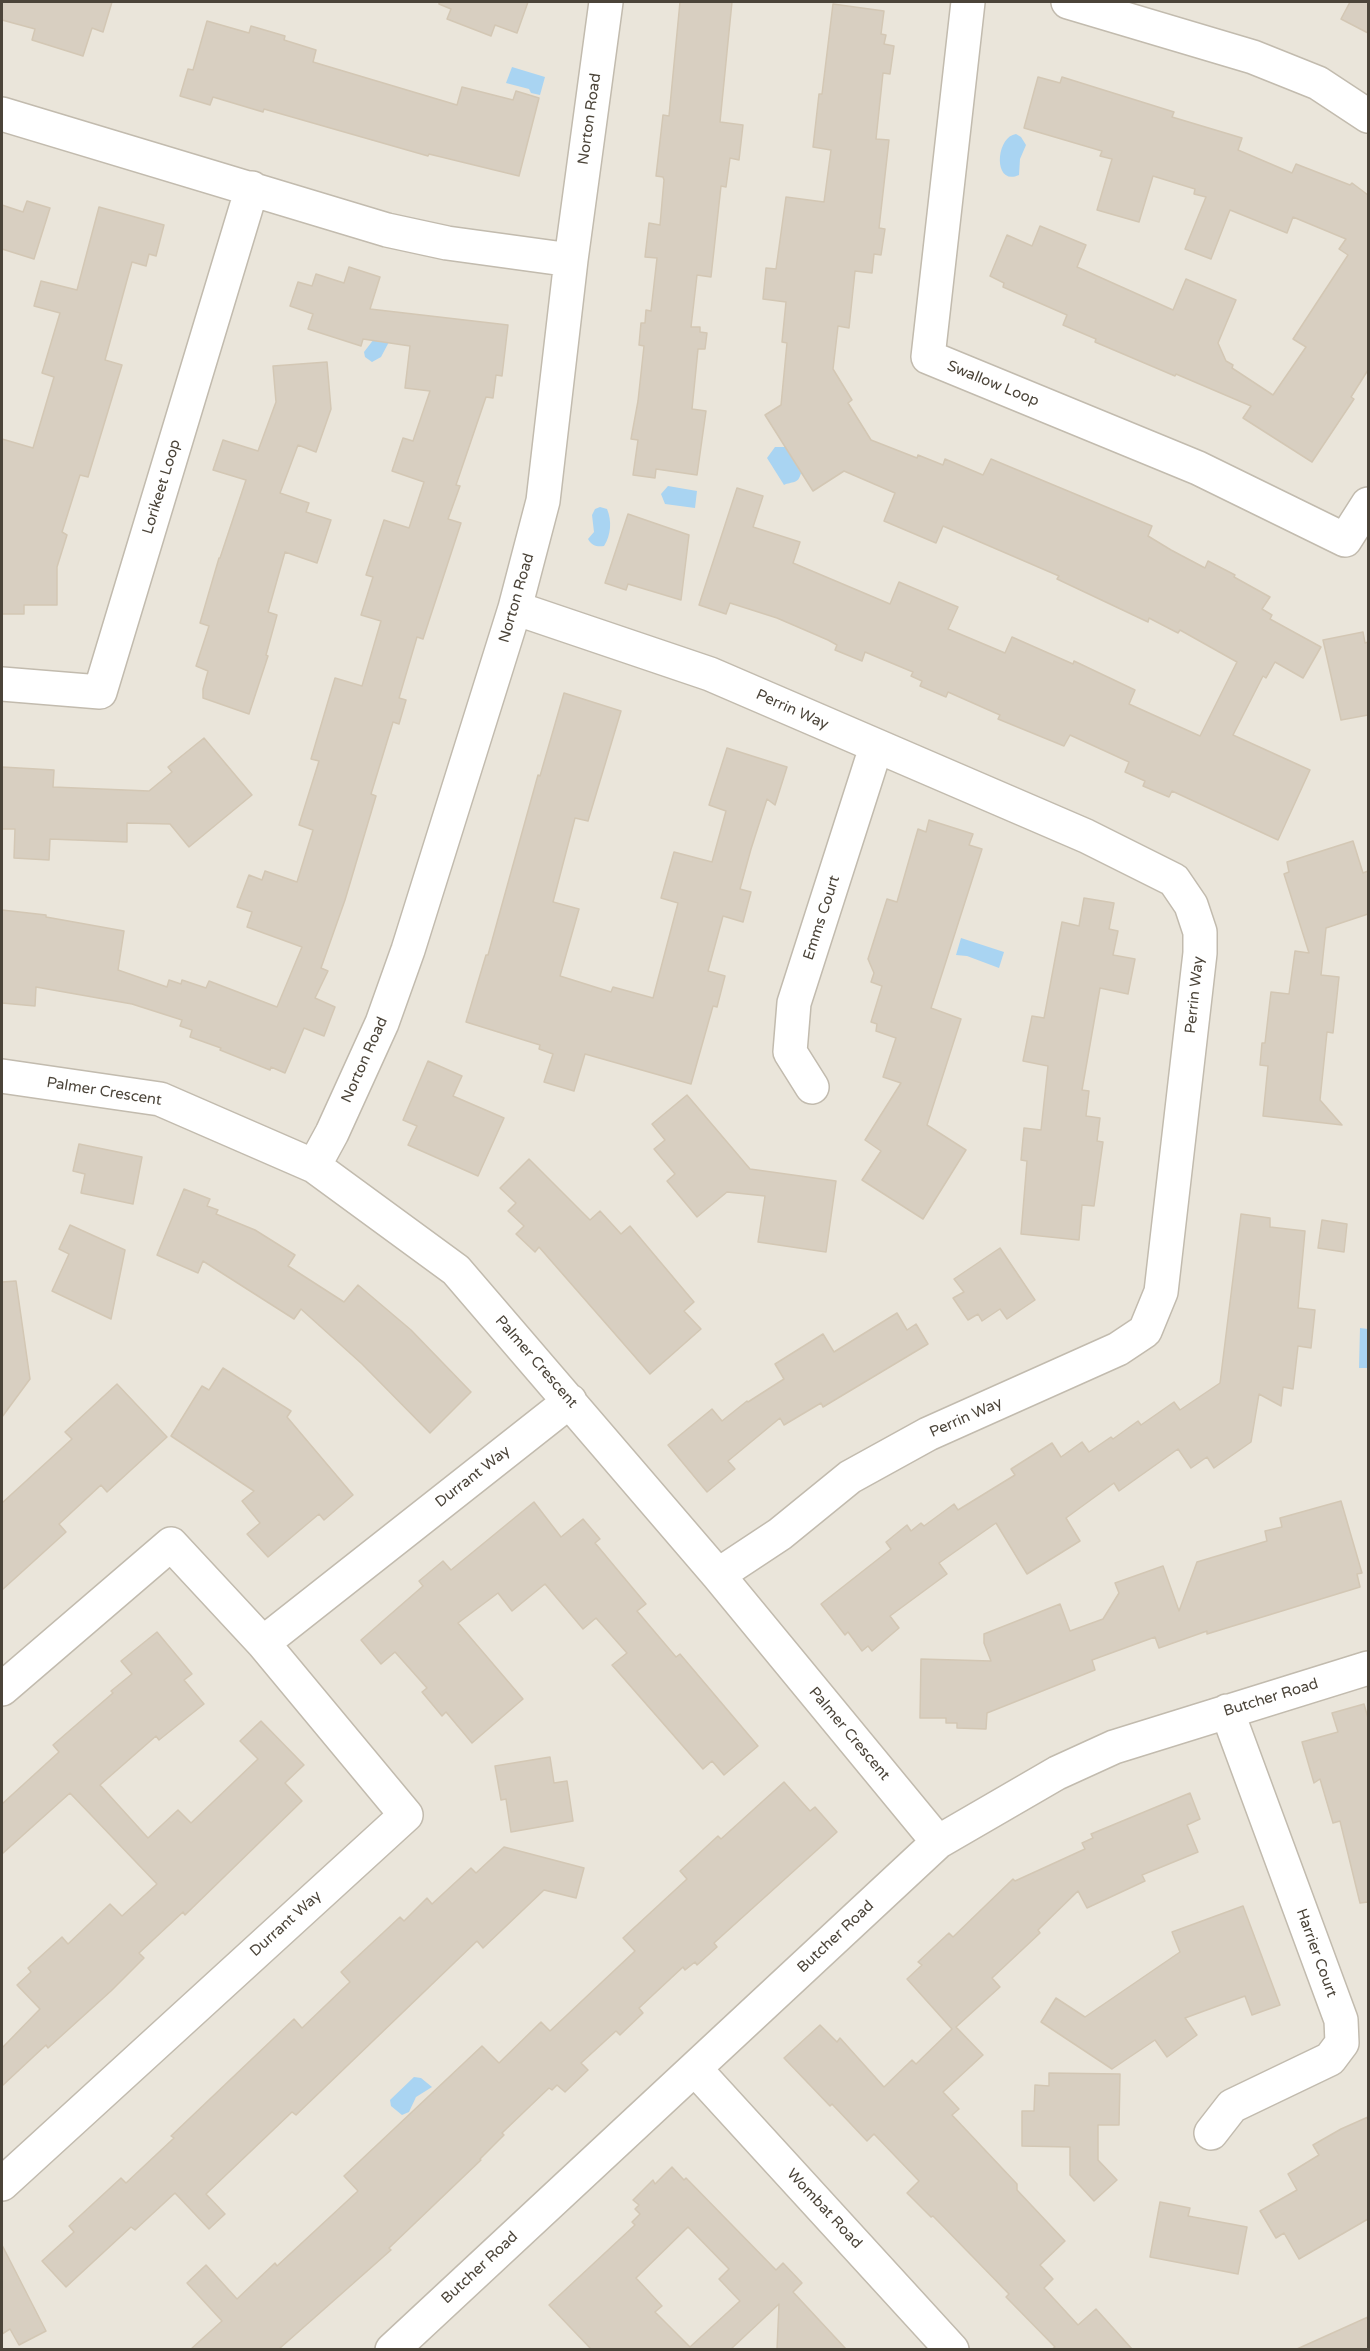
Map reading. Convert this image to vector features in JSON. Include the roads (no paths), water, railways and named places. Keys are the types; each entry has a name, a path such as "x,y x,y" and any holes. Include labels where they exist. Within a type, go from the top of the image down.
{"street":[{"name":"Norton Road","path":"314,1166 332,1133 382,1023 408,950 515,608 543,501 571,260 606,2"},
{"name":"Swallow Loop","path":"968,2 928,357 1198,468 1345,540 1368,504"},
{"path":"1068,2 1252,57 1318,83 1368,116"},
{"path":"2,114 387,230 447,243 571,260"},
{"name":"Lorikeet Loop","path":"2,684 100,692 252,188"},
{"name":"Perrin Way","path":"515,608 710,674 1086,836 1174,880 1191,906 1200,932 1200,953 1161,1292 1145,1331 1118,1349 928,1434 850,1477 780,1534 718,1575"},
{"name":"Emms Court","path":"812,1087 790,1052 794,1004 876,747"},
{"name":"Palmer Crescent","path":"2,1076 160,1099 314,1166 456,1270 718,1575 938,1842"},
{"name":"Durrant Way","path":"263,1643 570,1401"},
{"name":"Durrant Way","path":"2,1689 171,1544 263,1643 406,1815 2,2184"},
{"name":"Butcher Road","path":"392,2349 938,1842 1057,1773 1114,1747 1368,1668"},
{"name":"Harrier Court","path":"1211,2133 1232,2106 1330,2059 1342,2043 1341,2020 1227,1711"},
{"name":"Wombat Road","path":"695,2069 952,2349"}],"water":[{"path":"512,67 545,77 540,95 531,93 529,89 506,83"},
{"path":"1016,134 1026,145 1020,159 1019,175 1011,177 1001,168 1001,151 1009,137"},
{"path":"374,339 390,340 381,357 372,362 365,357 364,352"},
{"path":"775,447 785,447 801,473 796,481 784,485 767,458"},
{"path":"668,486 697,491 695,508 665,504 661,494"},
{"path":"600,507 607,509 610,518 610,528 604,546 593,545 588,539 594,532 592,515 595,509"},
{"path":"961,938 1004,952 999,968 967,956 956,955"},
{"path":"1360,1328 1368,1329 1368,1368 1359,1368"},
{"path":"414,2077 421,2078 432,2087 416,2097 409,2112 402,2115 391,2106 390,2100"}]}
